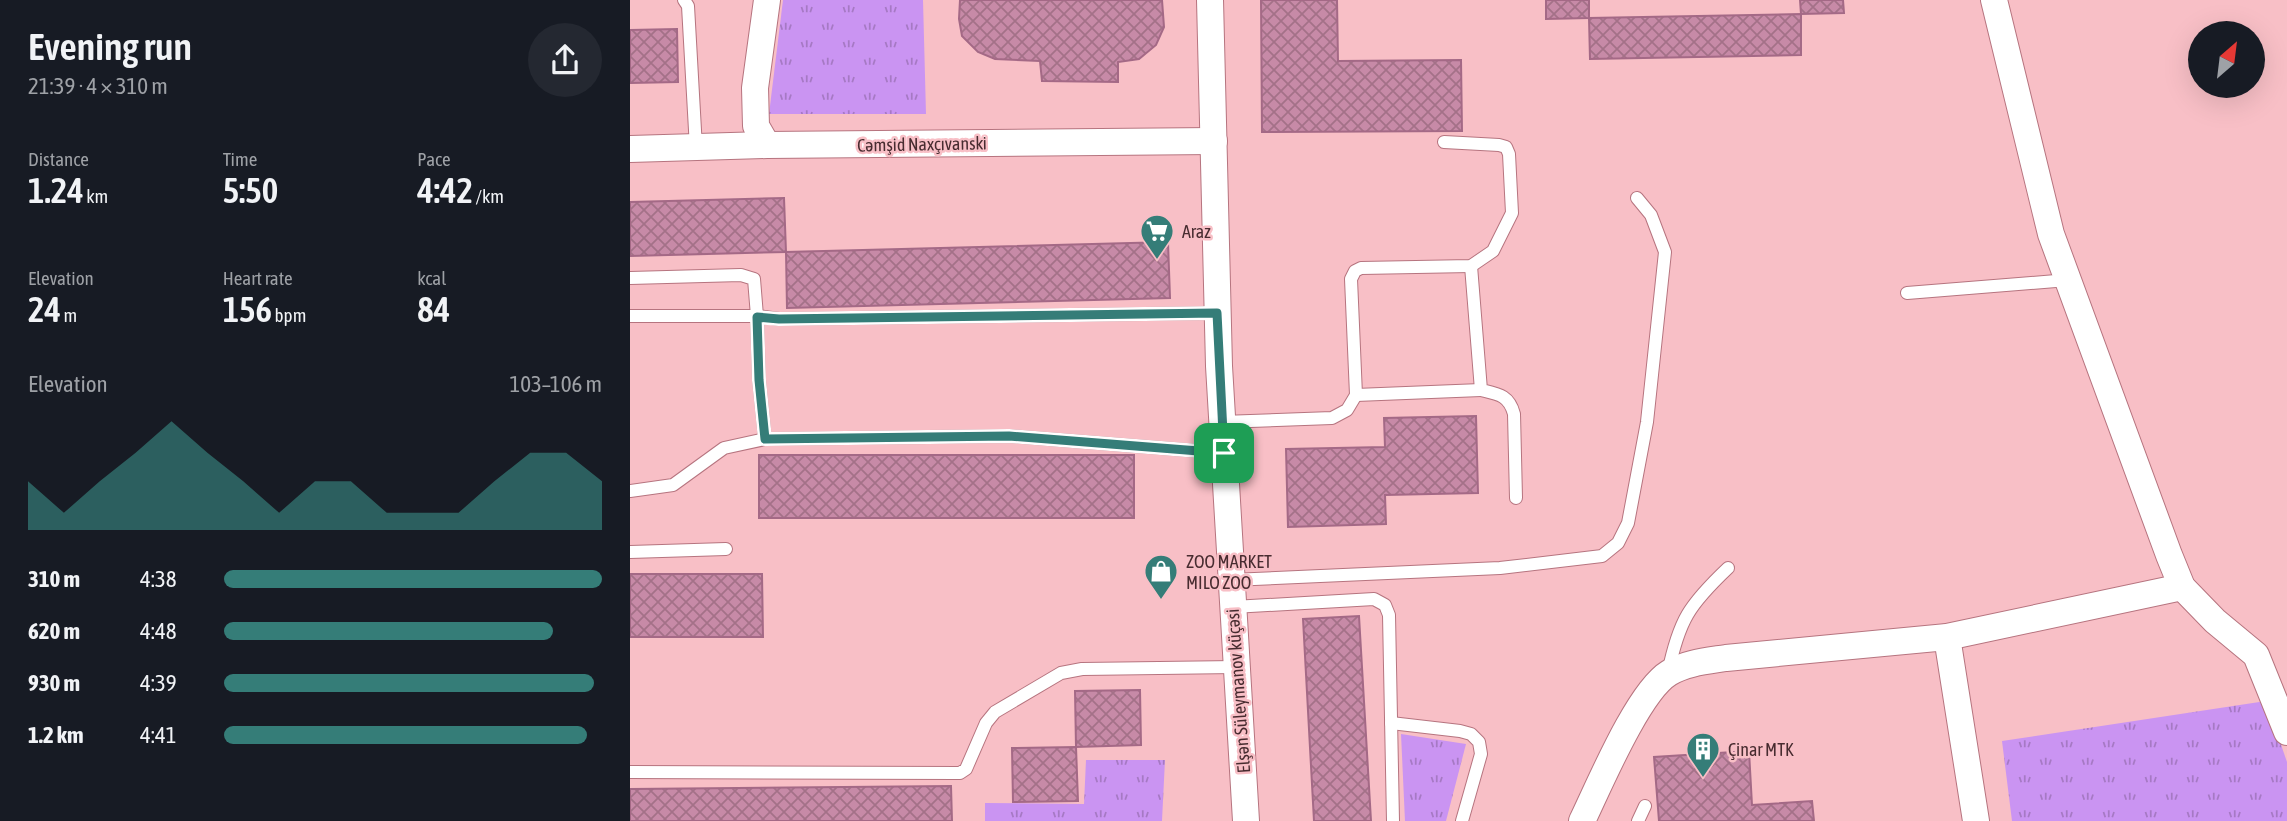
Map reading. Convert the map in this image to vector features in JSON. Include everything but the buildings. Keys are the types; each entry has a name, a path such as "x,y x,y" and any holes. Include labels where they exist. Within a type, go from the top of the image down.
{"street":[{"path":"767,0 755,88 756,126 767,145"},
{"name":"Elşən Süleymanov küçəsi","path":"1210,0 1217,313 1230,580 1246,821"},
{"path":"1994,0 2051,234 2182,587 2215,621 2256,654 2287,732"},
{"name":"Cəmşid Naxçıvanski","path":"630,149 767,145 1213,141"},
{"path":"1582,821 1625,732 1648,696 1667,674 1693,663 1947,637 2182,587"},
{"path":"1947,637 1976,821"}],"lane":[{"path":"684,0 688,6 696,148"},
{"path":"1222,422 1332,418 1347,410 1356,395 1352,279 1354,271 1361,268 1471,266 1493,251 1512,214 1509,154 1506,147 1444,142"},
{"path":"1230,580 1500,568 1602,556 1618,543 1628,523 1647,422 1665,252 1651,215 1637,198"},
{"path":"1471,266 1481,390"},
{"path":"630,278 741,275 754,279 765,439"},
{"path":"1907,293 2068,280"},
{"path":"630,316 779,319 1217,313"},
{"path":"1356,395 1481,390 1504,396 1511,403 1514,414 1516,498"},
{"path":"630,491 673,485 724,448 765,439 1009,436 1224,453"},
{"path":"630,552 726,549"},
{"path":"1667,674 1674,643 1686,615 1697,597 1728,568"},
{"path":"1232,607 1374,599 1385,605 1389,615 1393,821"},
{"path":"630,772 960,773 966,769 986,723 995,712 1061,673 1082,669 1236,667"},
{"path":"1391,723 1460,731 1471,734 1479,742 1481,754 1462,821"},
{"path":"1638,821 1645,806"}],"green space":[{"path":"783,0 923,0 926,114 769,114"},
{"path":"2266,701 2287,762 2287,821 2012,821 2002,741"},
{"path":"1401,734 1466,744 1446,821 1405,821"},
{"path":"1086,760 1165,760 1162,821 985,821 985,803 1084,804"}],"place":[{"name":"Araz","path":"1157,261"},
{"name":"ZOO MARKET MILO ZOO","path":"1161,601"},
{"name":"Çinar MTK","path":"1703,779"}],"route":[{"path":"1217,313 1224,453 1009,436 765,439 759,380 757,317 779,319 1217,313"}]}
